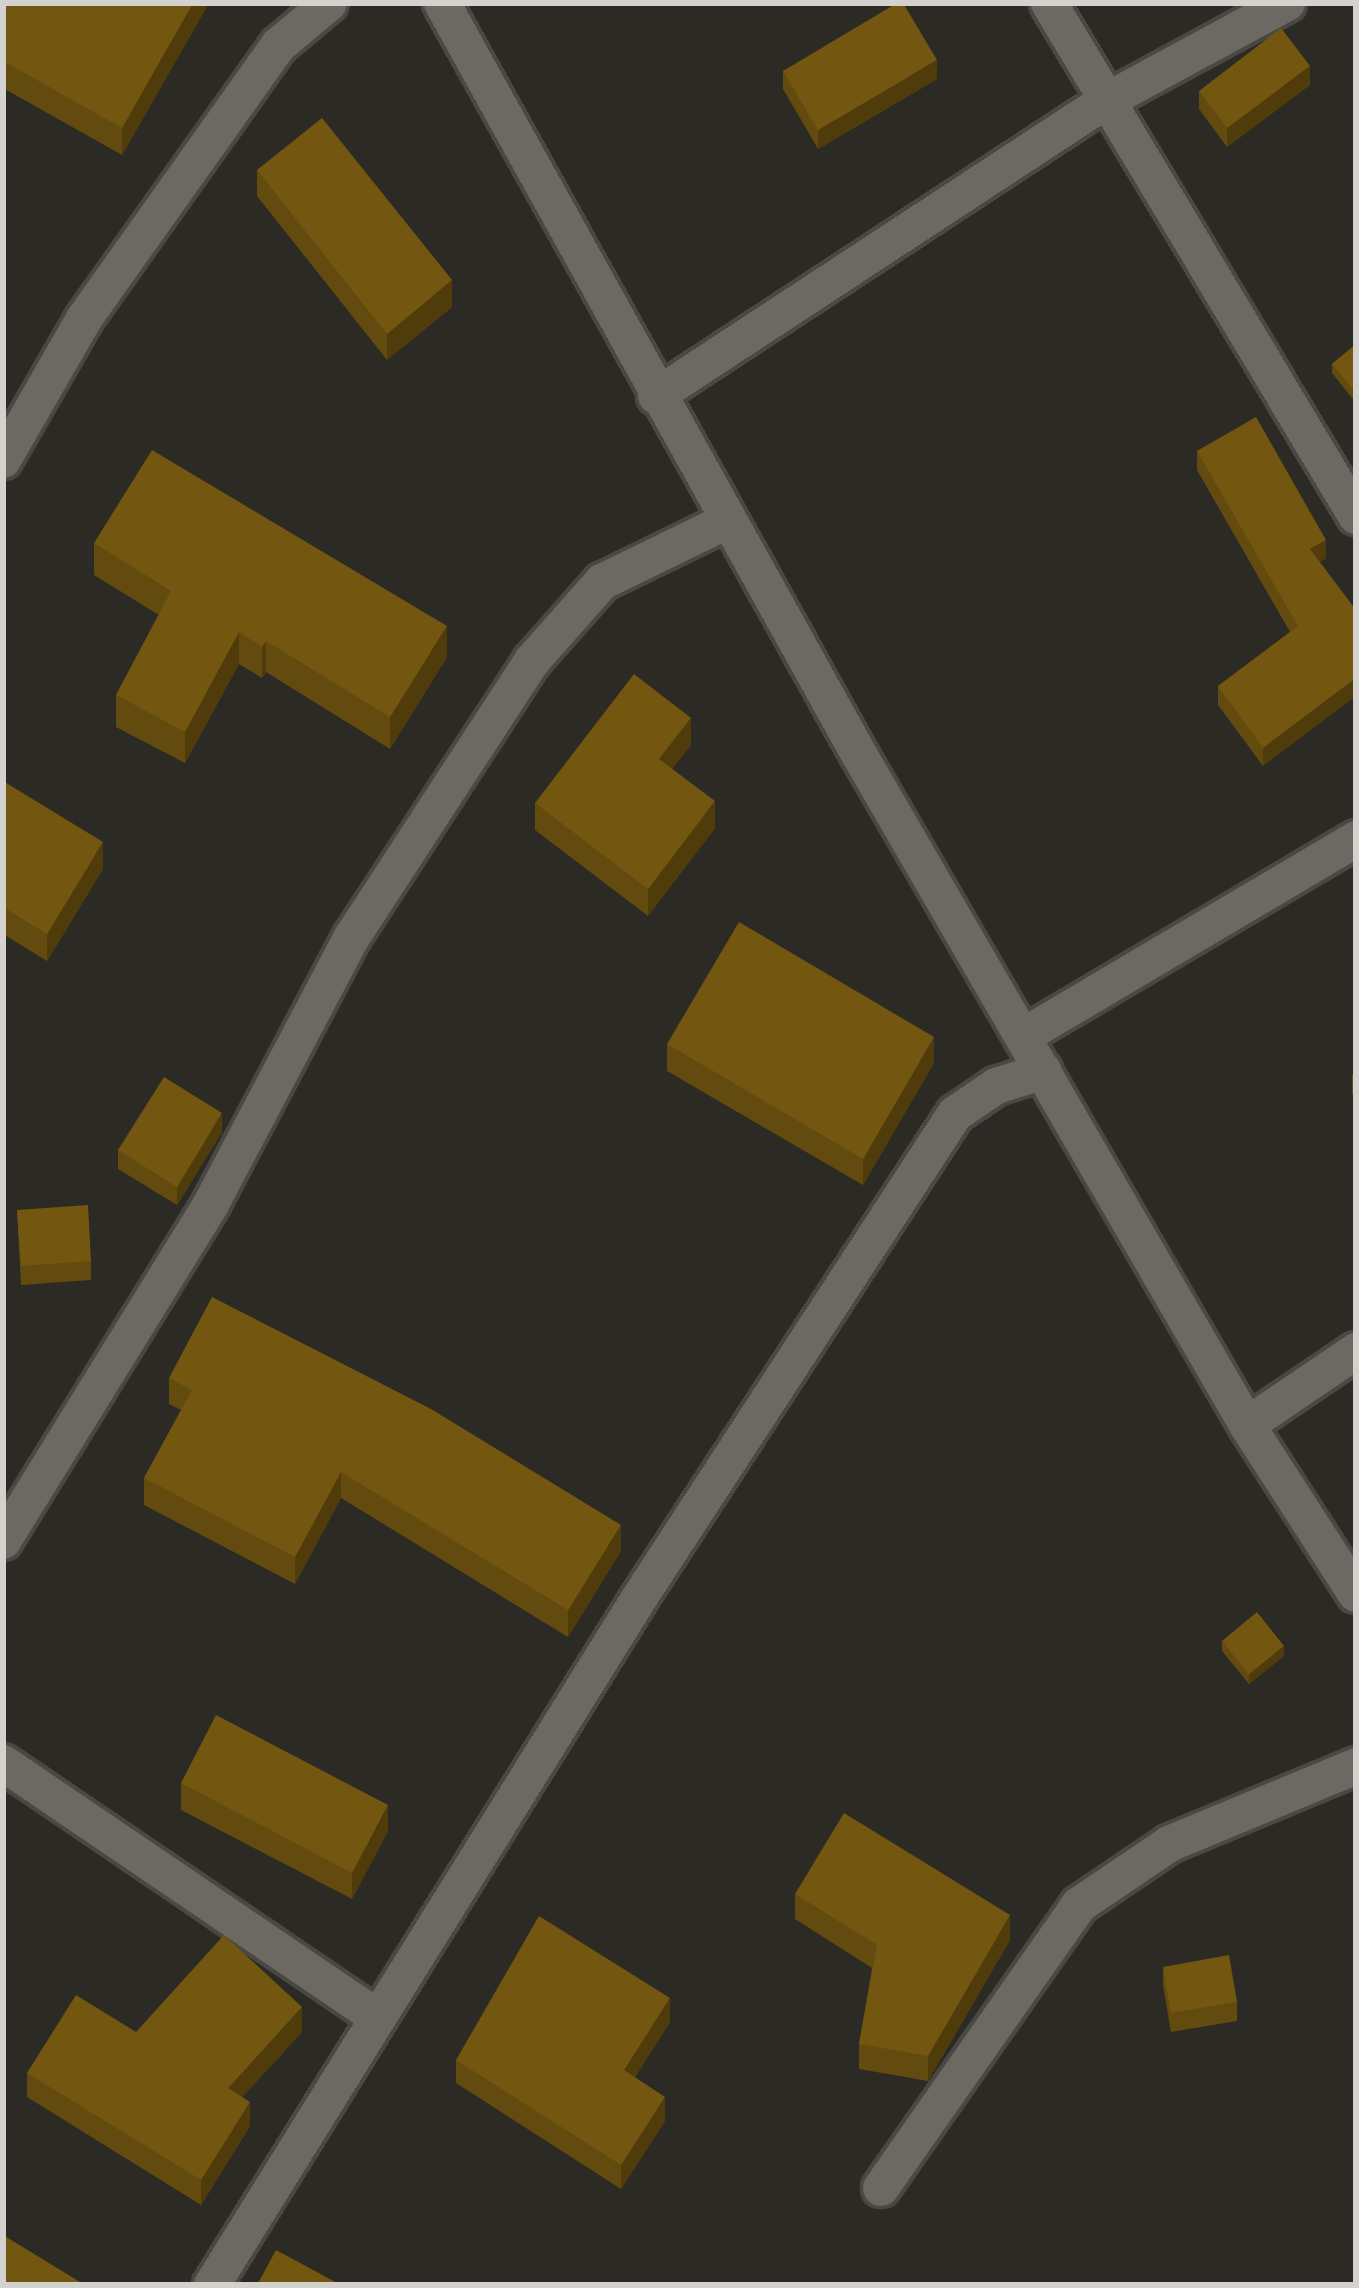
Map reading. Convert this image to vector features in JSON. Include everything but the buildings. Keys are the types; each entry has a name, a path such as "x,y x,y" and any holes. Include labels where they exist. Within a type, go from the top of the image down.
{"street":[{"path":"3,460 84,319 201,154 279,45 328,3"},
{"path":"442,3 727,521 1247,1425 1356,1594"},
{"path":"1048,3 1356,515"},
{"path":"656,396 1104,102 1287,3"},
{"path":"3,1541 211,1204 352,937 532,661 602,583 727,521"},
{"path":"1025,1035 1356,838"},
{"path":"212,2285 638,1600 956,1114 996,1086 1044,1072"},
{"path":"1247,1425 1356,1351"},
{"path":"3,1763 378,2018"},
{"path":"881,2188 1079,1905 1169,1844 1356,1766"}]}
